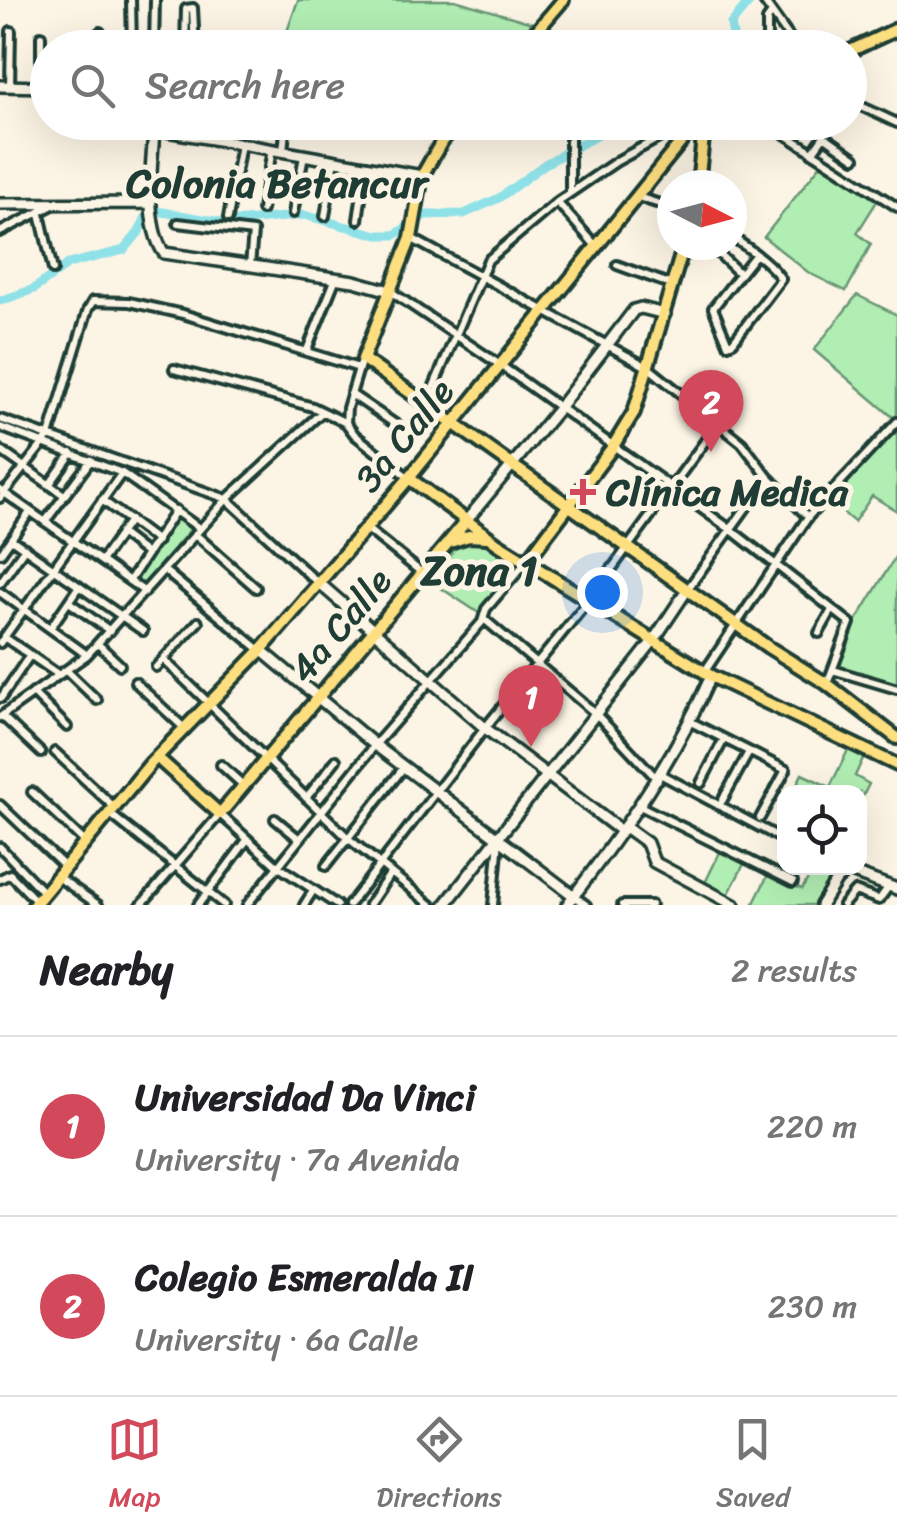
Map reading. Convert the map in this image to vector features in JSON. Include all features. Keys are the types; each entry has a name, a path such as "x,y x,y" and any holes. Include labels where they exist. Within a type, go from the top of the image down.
{"main road":[{"path":"538,30 563,0"},
{"path":"867,43 897,29"},
{"path":"5,86 30,87"},
{"path":"156,140 150,204 160,247 166,255 336,278 390,291"},
{"path":"219,140 422,176"},
{"path":"443,140 422,176 412,232 361,363 427,402 687,590 827,684 897,738"},
{"name":"3a Calle","path":"38,900 184,728 261,650 409,478 596,246 694,140"},
{"path":"699,170 702,140"},
{"path":"0,204 150,204"},
{"path":"527,561 612,448 634,412 680,260"},
{"name":"4a Calle","path":"220,814 450,542 636,309 665,314"},
{"path":"409,478 490,537 707,674 897,765"},
{"path":"450,542 469,536 490,537"},
{"path":"318,583 485,728 546,775 646,841 654,862 734,905"},
{"path":"445,905 653,641 687,590"},
{"path":"261,650 570,901 660,777 691,722 707,674"},
{"path":"158,759 220,814"},
{"path":"821,905 843,873 853,871 890,886"}],"street":[{"path":"131,0 132,30"},
{"path":"154,30 155,0"},
{"path":"763,0 784,30"},
{"path":"185,30 186,10 193,8 194,30"},
{"path":"767,30 772,13"},
{"path":"5,86 11,31"},
{"path":"867,109 897,123"},
{"path":"262,210 280,140"},
{"path":"570,193 571,140"},
{"path":"427,402 479,275 501,246 570,193 654,140"},
{"path":"793,140 897,207"},
{"path":"812,153 821,140"},
{"path":"830,140 855,158"},
{"path":"228,218 242,144"},
{"path":"293,213 304,154"},
{"path":"325,216 335,160"},
{"path":"358,220 366,165"},
{"path":"638,197 657,203"},
{"path":"557,202 596,246"},
{"path":"0,232 52,206"},
{"path":"40,214 53,270"},
{"path":"178,223 253,232 250,266"},
{"path":"412,232 479,275 649,368 742,442 768,477 808,517"},
{"path":"747,248 754,253 781,277 730,344 724,342 714,307 754,253"},
{"path":"723,260 740,274"},
{"path":"618,264 673,285"},
{"path":"307,350 336,278"},
{"path":"390,291 500,364 730,529 850,624 827,684"},
{"path":"145,592 1,494 46,439 90,305 97,300 129,302 361,363 346,408 346,424"},
{"path":"174,369 322,412 346,424 409,478"},
{"path":"351,394 398,426"},
{"path":"41,753 1,716 87,655 197,531 322,412"},
{"path":"0,418 122,473 176,510 256,588"},
{"path":"349,905 589,600 719,422"},
{"path":"707,674 735,623 808,517 897,422"},
{"path":"0,427 227,500 318,583"},
{"path":"0,450 64,495"},
{"path":"49,484 72,453"},
{"path":"45,522 90,460"},
{"path":"98,700 62,672 2,640 122,473"},
{"path":"687,590 768,477"},
{"path":"102,500 157,540"},
{"path":"129,580 176,510"},
{"path":"14,563 0,552 30,512"},
{"path":"101,561 130,520"},
{"path":"366,528 423,574"},
{"path":"120,533 147,554"},
{"path":"11,539 143,630"},
{"path":"0,583 25,548"},
{"path":"246,905 374,744 484,619 486,609 527,561"},
{"path":"164,571 261,650"},
{"path":"51,627 79,586"},
{"path":"0,592 87,655"},
{"path":"68,602 110,631"},
{"path":"818,634 832,610"},
{"path":"484,619 596,714 660,777 777,836"},
{"path":"156,668 198,622"},
{"path":"98,644 120,665"},
{"path":"12,708 1,698 30,656"},
{"path":"164,660 319,812 378,866 431,905"},
{"path":"832,670 897,689"},
{"path":"136,682 184,728"},
{"path":"34,693 66,727"},
{"path":"691,722 786,770 760,818"},
{"path":"701,783 724,739"},
{"path":"54,752 174,867 224,905"},
{"path":"722,801 749,752"},
{"path":"306,798 336,760"},
{"path":"221,765 244,786"},
{"path":"326,866 404,766"},
{"path":"32,792 85,842"},
{"path":"0,805 61,872 98,905"},
{"path":"640,806 793,882"},
{"path":"220,814 276,865 338,905"},
{"name":"4a Calle","path":"142,905 220,814"},
{"path":"274,818 298,838"},
{"path":"494,905 498,839"},
{"path":"198,905 247,840"},
{"path":"0,848 38,900"},
{"path":"0,879 10,874 38,900"},
{"path":"370,905 390,874"},
{"path":"843,905 854,891 876,899 890,886"},
{"path":"304,905 313,891"},
{"path":"570,901 586,905"},
{"path":"622,905 651,905"}],"green space":[{"path":"298,0 455,0 532,23 526,30 288,30"},
{"path":"822,163 879,198 857,233 871,244 846,291 809,273 764,237"},
{"path":"857,295 897,315 894,418 814,350"},
{"path":"897,427 897,511 872,496 854,522 828,500"},
{"path":"177,514 194,525 143,585 131,578"},
{"path":"465,541 486,543 515,565 479,613 424,577 439,570"},
{"path":"897,554 896,686 838,666 855,623"},
{"path":"850,746 865,754 855,776 869,784 867,788 831,785"},
{"path":"802,774 826,785 796,785"},
{"path":"721,850 745,862 727,897 704,885"},
{"path":"769,873 802,889 810,875 836,875 817,905 753,905"}],"waterway":[{"path":"732,30 731,24 751,0"},
{"path":"0,301 34,289 68,264 124,250 146,217 157,211 225,223 304,215 378,235 395,235 425,215 464,214 499,198 545,164 588,140"}],"place":[{"name":"Colegio Esmeralda II","path":"711,452"},
{"name":"Clínica Medica","path":"583,492"},
{"name":"Universidad Da Vinci","path":"531,747"}],"district":[{"name":"Colonia Betancur","path":"277,183"},
{"name":"Zona 1","path":"479,570"}]}
